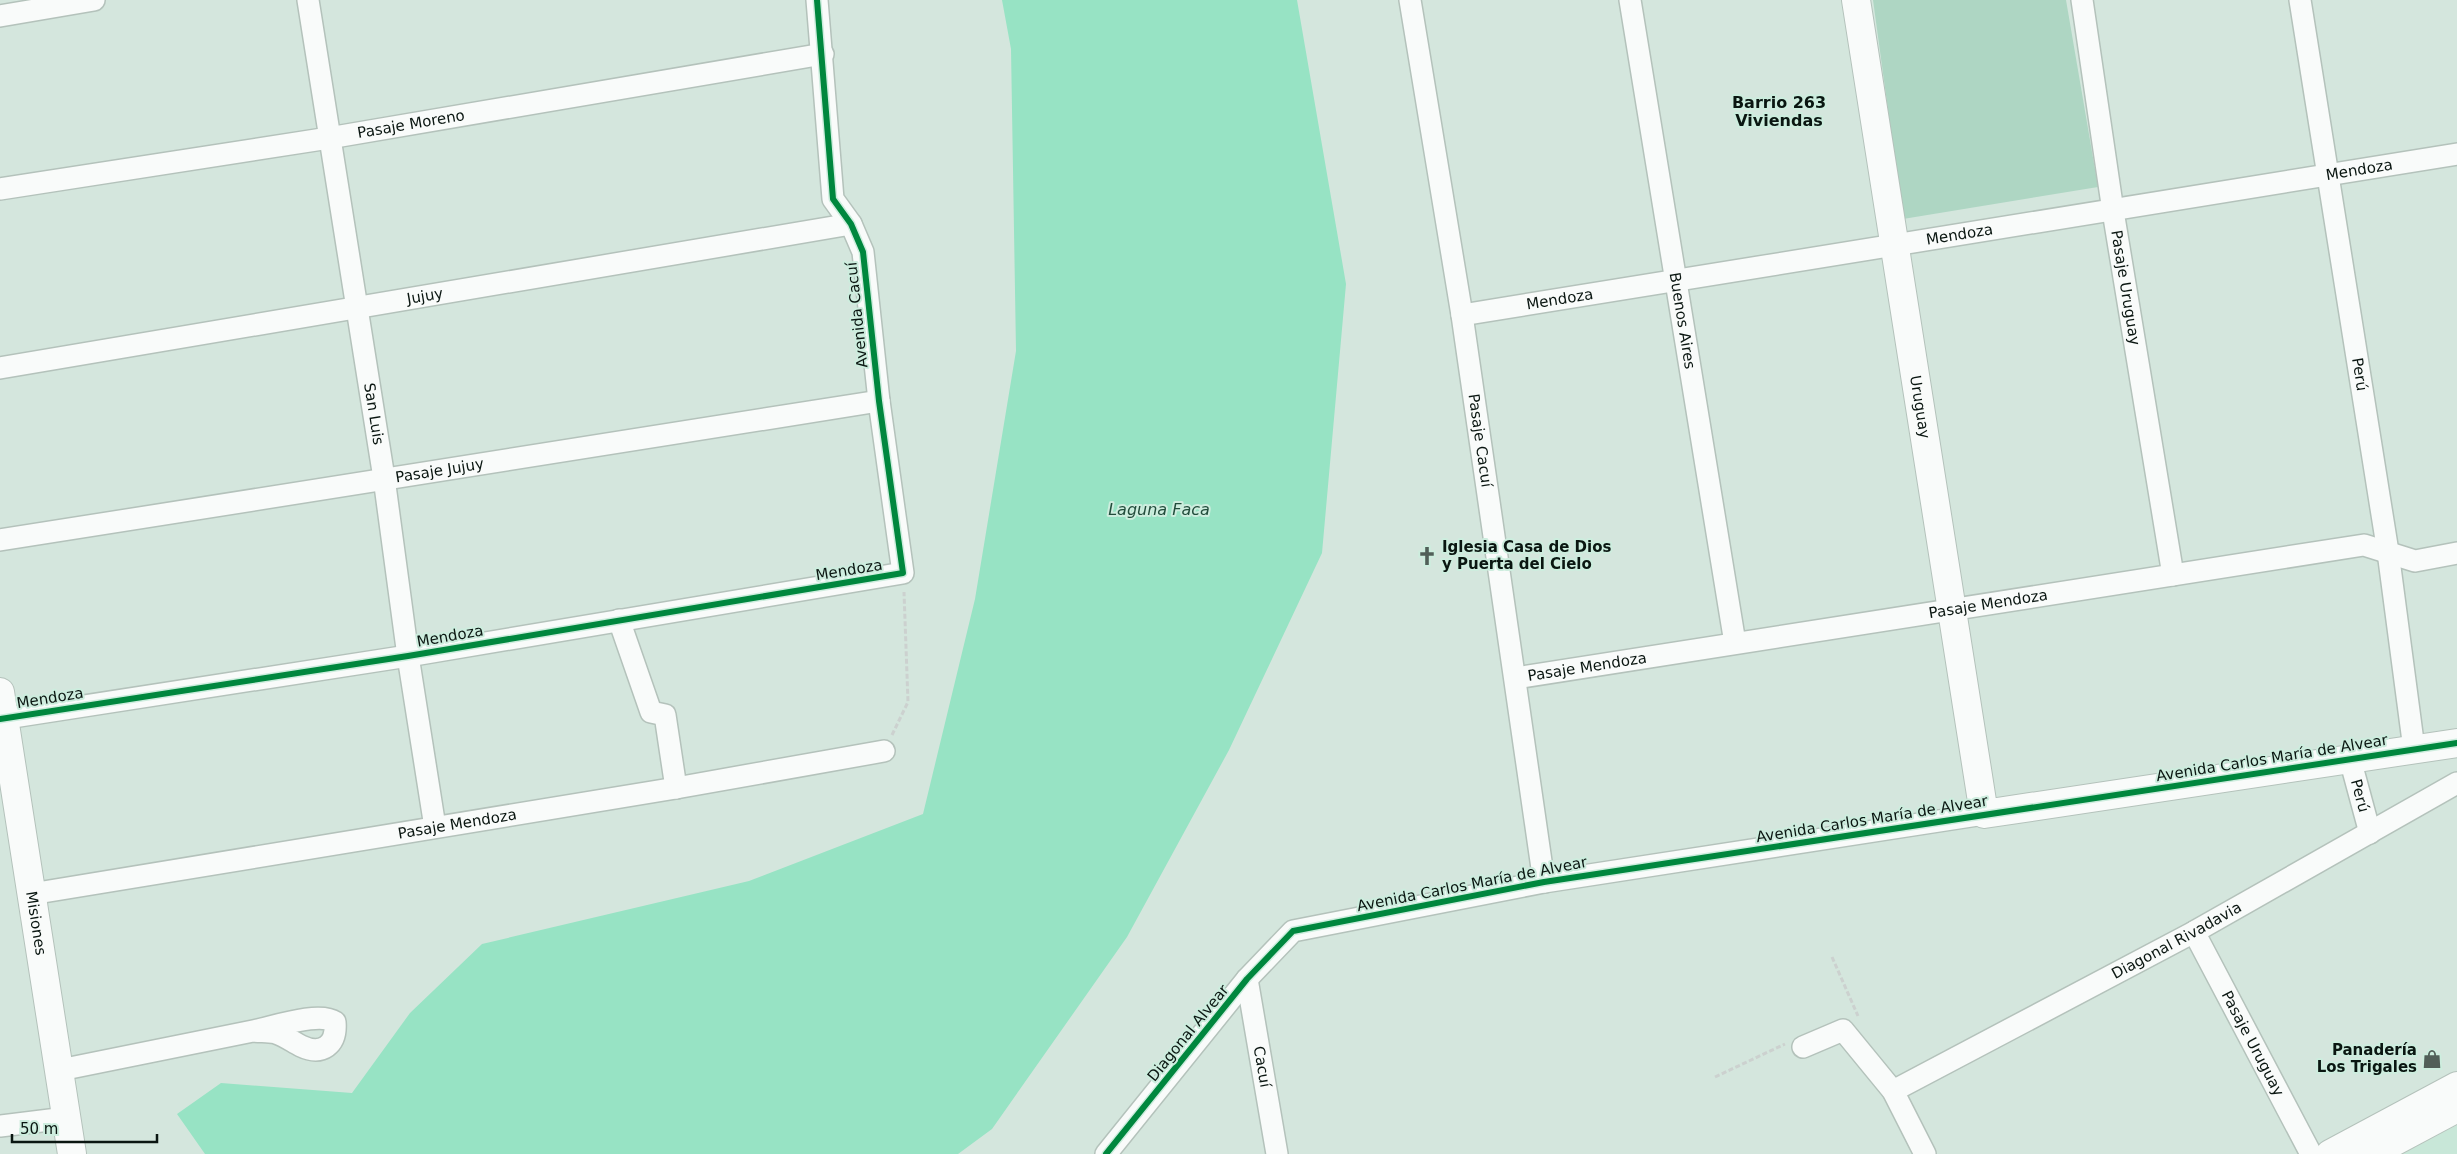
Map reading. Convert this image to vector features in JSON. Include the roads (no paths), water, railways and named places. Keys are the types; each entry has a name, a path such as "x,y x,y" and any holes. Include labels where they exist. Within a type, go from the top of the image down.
{"street":[{"path":"0,16 94,0"},
{"name":"San Luis","path":"308,0 384,478 408,656 435,828"},
{"name":"Avenida Cacuí","path":"817,0 823,54 833,199 851,224 863,252 879,401 903,574"},
{"name":"Pasaje Cacuí","path":"1410,0 1462,315 1544,882"},
{"name":"Buenos Aires","path":"1630,0 1674,281 1735,643"},
{"name":"Uruguay","path":"1856,0 1984,814"},
{"name":"Pasaje Uruguay","path":"2082,0 2113,211 2173,575"},
{"name":"Perú","path":"2300,0 2388,552 2414,749"},
{"name":"Pasaje Moreno","path":"0,189 329,138 823,54"},
{"name":"Mendoza","path":"1462,315 2457,154"},
{"name":"Jujuy","path":"0,368 356,306 851,224"},
{"name":"Pasaje Jujuy","path":"0,540 879,401"},
{"name":"Pasaje Mendoza","path":"1516,678 2364,545 2415,560 2457,553"},
{"name":"Mendoza","path":"2,710 408,656 903,574"},
{"path":"619,620 651,712 665,715 676,788"},
{"name":"Misiones","path":"2,710 72,1154"},
{"name":"Avenida Carlos María de Alvear","path":"1293,931 1544,882 2457,743"},
{"name":"Pasaje Mendoza","path":"31,894 676,788 884,751"},
{"name":"Perú","path":"2350,759 2370,832"},
{"name":"Diagonal Rivadavia","path":"1893,1091 2194,932 2457,784"},
{"name":"Diagonal Alvear","path":"1106,1154 1247,979 1293,931"},
{"name":"Pasaje Uruguay","path":"2194,932 2311,1154"},
{"name":"Cacuí","path":"1247,979 1277,1154"},
{"path":"1803,1047 1843,1030 1893,1091 1925,1154"},
{"path":"60,1070 253,1031"},
{"path":"2330,1154 2457,1086"},
{"path":"2371,1154 2457,1108"},
{"path":"0,1126 66,1118"}],"water":[{"name":"Laguna Faca","path":"1002,0 1297,0 1346,284 1322,553 1229,750 1127,937 992,1129 958,1154 205,1154 177,1114 221,1083 352,1093 410,1013 482,944 749,881 923,814 975,599 1016,351 1011,49"}],"place":[{"name":"Iglesia Casa de Dios y Puerta del Cielo","path":"1427,556"},
{"name":"Panadería Los Trigales","path":"2432,1059"}],"district":[{"name":"Barrio 263 Viviendas","path":"1779,111"}]}
